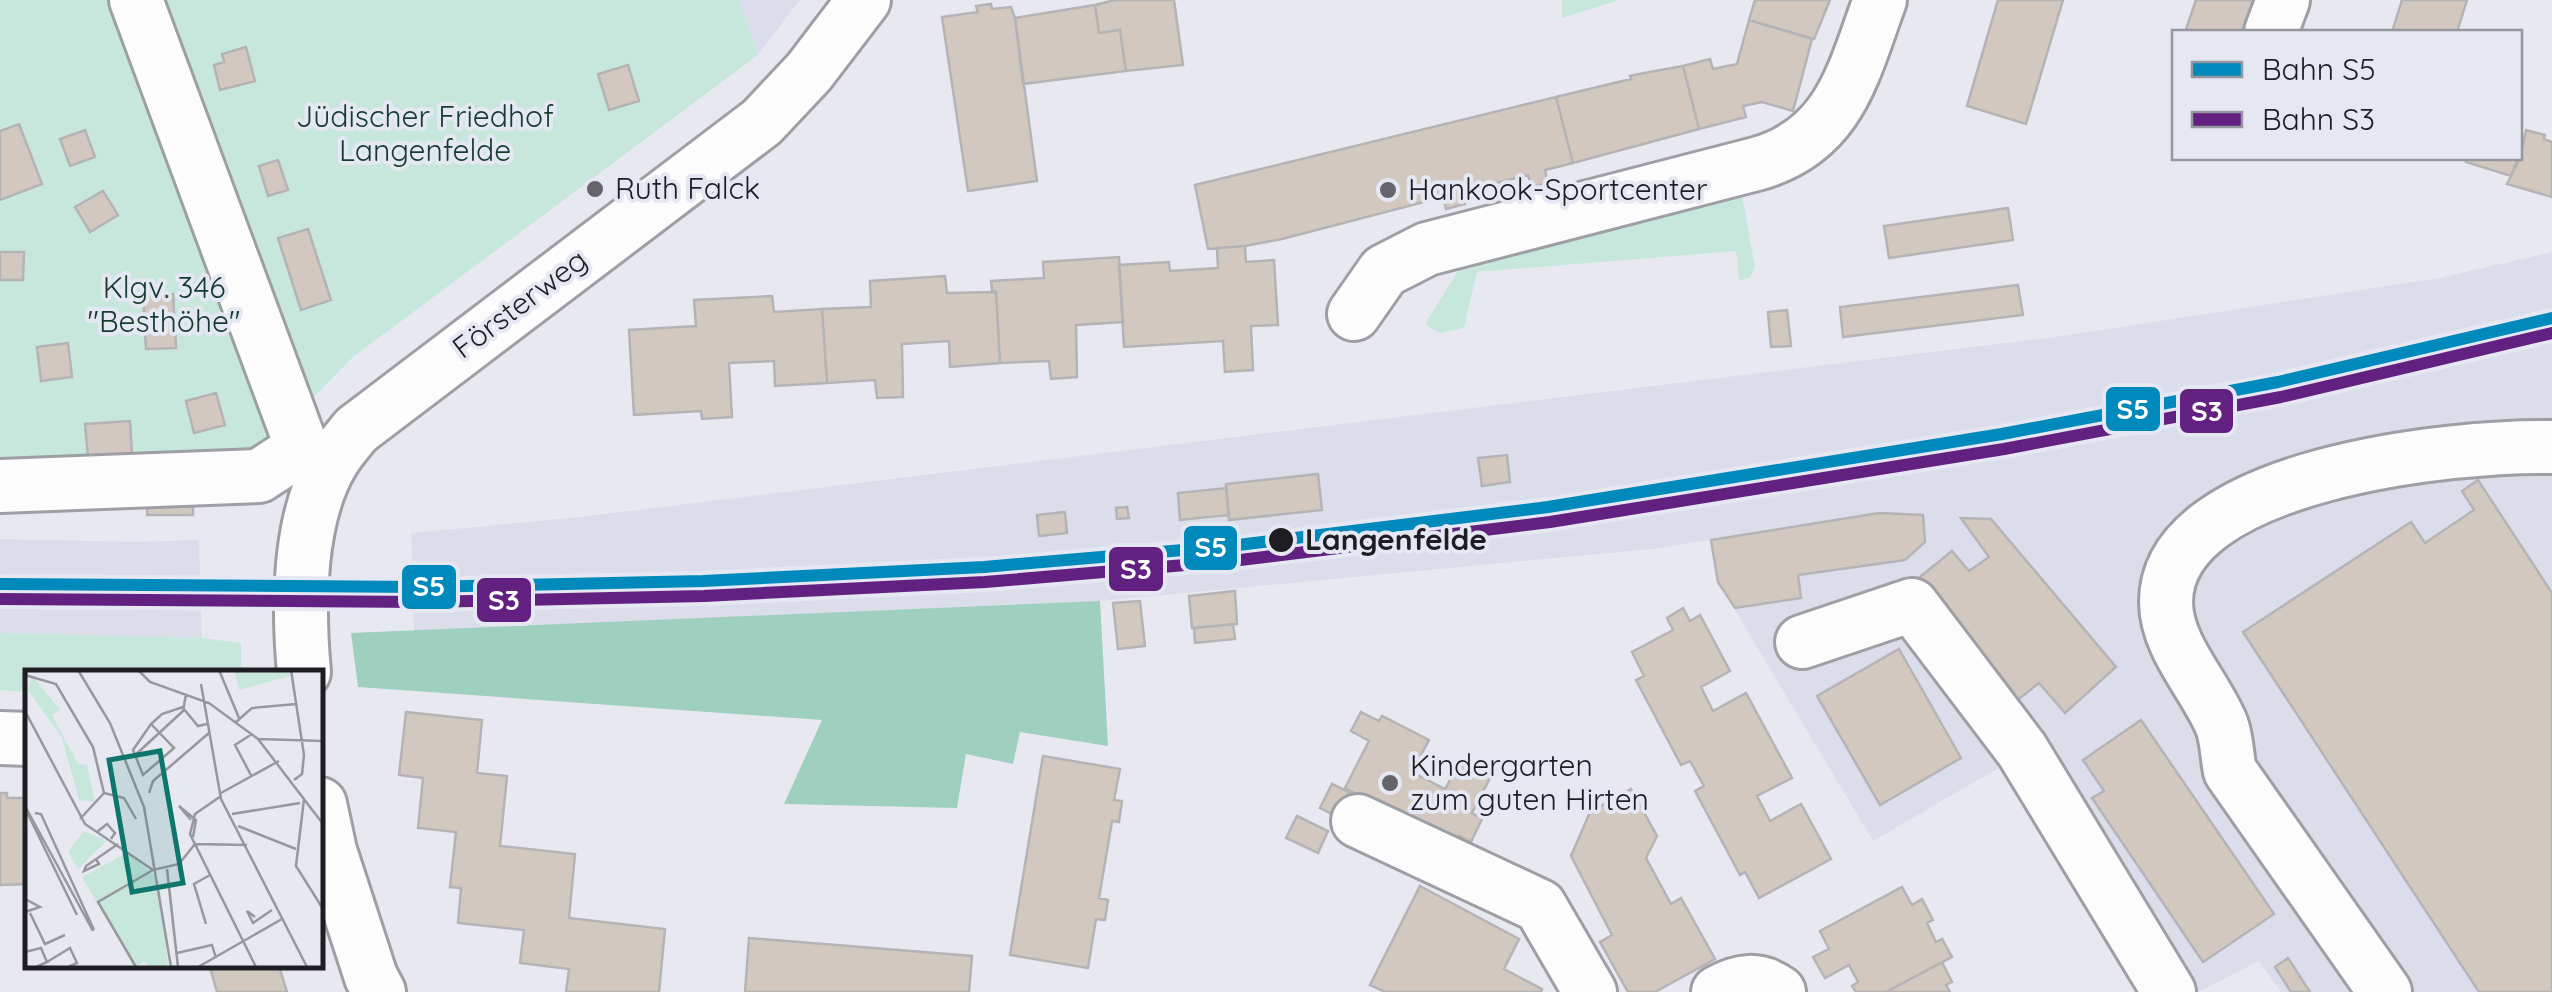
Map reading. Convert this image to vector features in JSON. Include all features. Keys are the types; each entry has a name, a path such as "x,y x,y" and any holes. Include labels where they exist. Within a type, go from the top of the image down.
{"street":[{"path":"0,486 259,476 316,456 136,0"},
{"name":"Försterweg","path":"304,670 301,584 316,456 356,430 762,122 809,72 864,0"},
{"path":"1354,314 1384,271 1427,249 1780,158 1802,145 1834,111 1846,90 1880,0"},
{"path":"2272,30 2283,0"},
{"path":"2386,992 2230,771 2222,728 2172,631 2166,605 2168,580 2178,556 2198,534 2246,502 2281,488 2412,456 2543,460"},
{"path":"1802,642 1912,606 2022,750 2169,992"},
{"path":"0,738 25,739"},
{"path":"322,813 330,851 378,992"},
{"path":"1358,821 1540,906 1590,992"},
{"path":"1718,992 1746,980 1766,984 1779,992"}],"shaded area":[{"path":"739,0 800,0 758,55"},
{"path":"2552,252 2552,992 2281,992 2259,961 2198,992 2153,992 2007,763 1873,841 1718,582 1711,540 1652,549 1100,601 414,631 411,533 580,517 2062,336 2439,278"},
{"path":"0,539 199,540 202,638 0,633"}],"green space":[{"path":"0,0 739,0 758,55 353,357 241,470 0,472"},
{"path":"1562,0 1619,0 1562,18"},
{"path":"1742,196 1755,267 1750,278 1739,280 1736,251 1477,272 1464,328 1439,333 1425,324 1463,263"},
{"path":"1100,601 1108,746 1020,732 1013,764 966,754 957,808 784,804 822,720 358,687 351,633"},
{"path":"0,633 202,638 241,643 241,670 25,670 25,692 0,690"}],"building":[{"path":"1115,0 1174,0 1183,65 1126,71 1120,30 1099,33 1095,5"},
{"path":"1755,0 1830,0 1814,39 1749,20"},
{"path":"1998,0 2063,0 2026,124 1967,106"},
{"path":"2196,0 2261,0 2253,30 2186,30"},
{"path":"2402,0 2467,0 2458,30 2393,30"},
{"path":"991,4 992,9 1011,7 1015,18 1037,181 968,191 942,17 978,12 976,6"},
{"path":"1095,5 1099,33 1120,30 1126,71 1023,84 1015,18"},
{"path":"1749,20 1812,39 1793,111 1762,102 1743,106 1746,117 1699,129 1683,66 1710,59 1713,69 1737,64"},
{"path":"246,47 255,81 220,90 214,65 224,62 222,54"},
{"path":"628,65 639,101 609,110 598,74"},
{"path":"1683,66 1699,129 1573,163 1556,97"},
{"path":"1556,97 1573,163 1545,170 1548,183 1532,187 1528,175 1462,192 1465,204 1446,209 1443,197 1282,239 1208,249 1195,185"},
{"path":"19,124 42,184 0,200 0,131"},
{"path":"85,130 95,157 70,166 60,139"},
{"path":"2526,130 2545,135 2544,139 2552,142 2552,197 2507,184 2522,160"},
{"path":"278,160 288,190 268,196 259,166"},
{"path":"2466,160 2517,160 2511,176"},
{"path":"103,191 118,215 90,232 75,207"},
{"path":"2008,208 2013,240 1889,258 1884,226"},
{"path":"308,229 331,300 301,310 278,238"},
{"path":"1245,246 1246,262 1274,260 1278,325 1251,326 1253,370 1225,372 1223,341 1124,347 1119,265 1169,262 1170,271 1218,268 1217,248"},
{"path":"0,252 24,252 23,280 0,280"},
{"path":"1119,257 1123,322 1076,325 1077,377 1051,379 1049,361 1000,363 996,292 991,281 1044,278 1043,262"},
{"path":"945,276 947,293 996,292 1000,363 950,367 949,341 902,344 903,397 877,398 875,380 827,383 822,309 871,307 870,281"},
{"path":"2018,285 2023,315 1843,337 1840,307"},
{"path":"173,294 176,348 146,349 143,296"},
{"path":"772,296 774,312 822,309 827,383 775,386 774,361 729,363 732,417 702,419 701,411 634,415 629,330 696,326 694,300"},
{"path":"1787,310 1791,346 1771,347 1768,312"},
{"path":"68,343 72,377 41,381 37,347"},
{"path":"216,393 225,425 194,433 186,401"},
{"path":"130,421 132,454 88,457 85,424"},
{"path":"1507,455 1510,482 1482,486 1478,458"},
{"path":"1318,474 1322,510 1229,520 1226,484"},
{"path":"2478,480 2552,593 2552,992 2479,992 2243,632 2411,522 2425,543 2474,510 2462,491"},
{"path":"1226,488 1229,515 1180,520 1178,493"},
{"path":"147,495 193,495 193,515 147,515"},
{"path":"1127,507 1129,518 1117,519 1116,508"},
{"path":"1065,512 1067,533 1039,536 1037,515"},
{"path":"1879,513 1923,515 1925,542 1905,560 1798,575 1801,598 1735,608 1718,582 1711,540"},
{"path":"1961,518 1991,519 2116,667 2065,713 2039,683 2015,702 1915,581 1952,551 1969,571 1989,557"},
{"path":"1235,591 1237,624 1192,628 1189,596"},
{"path":"1140,601 1145,646 1118,649 1113,603"},
{"path":"1683,608 1690,621 1700,615 1730,671 1701,687 1713,711 1746,693 1792,778 1757,796 1770,821 1801,804 1831,859 1759,898 1745,872 1740,875 1695,791 1704,786 1690,761 1681,765 1636,680 1644,676 1632,652 1673,630 1667,618"},
{"path":"1233,624 1235,639 1195,643 1194,628"},
{"path":"1899,649 1961,758 1880,805 1817,696"},
{"path":"406,712 482,720 477,773 507,776 500,846 575,854 569,918 665,929 659,992 566,992 569,969 520,963 524,930 458,923 461,888 450,887 456,832 418,828 423,778 399,775"},
{"name":"Kindergarten zum guten Hirten","path":"1361,712 1379,721 1382,716 1429,740 1412,772 1445,789 1460,762 1490,778 1472,813 1482,819 1471,842 1460,836 1456,845 1345,788 1369,741 1351,731"},
{"path":"2141,720 2274,914 2203,962 2092,798 2104,791 2083,760"},
{"path":"1043,756 1120,769 1114,800 1122,801 1119,822 1112,821 1099,898 1108,900 1105,920 1096,919 1088,968 1010,955"},
{"path":"1332,784 1349,792 1336,816 1320,808"},
{"path":"1631,789 1657,836 1646,858 1671,904 1681,898 1715,959 1655,992 1628,992 1600,942 1612,935 1571,856 1590,812"},
{"path":"0,793 7,793 7,798 25,798 25,884 0,885"},
{"path":"1297,816 1328,831 1318,853 1286,838"},
{"path":"1420,886 1519,939 1504,969 1542,989 1541,992 1385,992 1370,985"},
{"path":"1902,887 1912,905 1922,899 1933,920 1927,923 1936,942 1942,939 1952,957 1886,992 1856,992 1852,986 1858,982 1849,965 1825,978 1813,957 1829,949 1820,931"},
{"path":"749,938 972,956 969,992 745,992"},
{"path":"2288,958 2310,992 2291,992 2275,967"},
{"path":"1942,962 1952,982 1946,985 1950,992 1886,992"},
{"path":"210,967 281,967 287,992 217,992"}],"rail line":[{"name":"S5","path":"0,584 422,587 703,581 984,567 1230,546 1548,507 2002,434 2278,382 2552,318"},
{"name":"S3","path":"0,599 422,602 704,596 985,582 1232,561 1550,522 2004,449 2281,397 2552,333"}],"place":[{"name":"Ruth Falck","path":"595,189"},
{"name":"Hankook-Sportcenter","path":"1388,190"},
{"name":"Langenfelde","path":"1281,540"},
{"name":"Kindergarten zum guten Hirten","path":"1390,783"}],"park label":[{"name":"Jüdischer Friedhof Langenfelde","path":"425,134"},
{"name":"Klgv. 346 \"Besthöhe\"","path":"164,305"}]}
